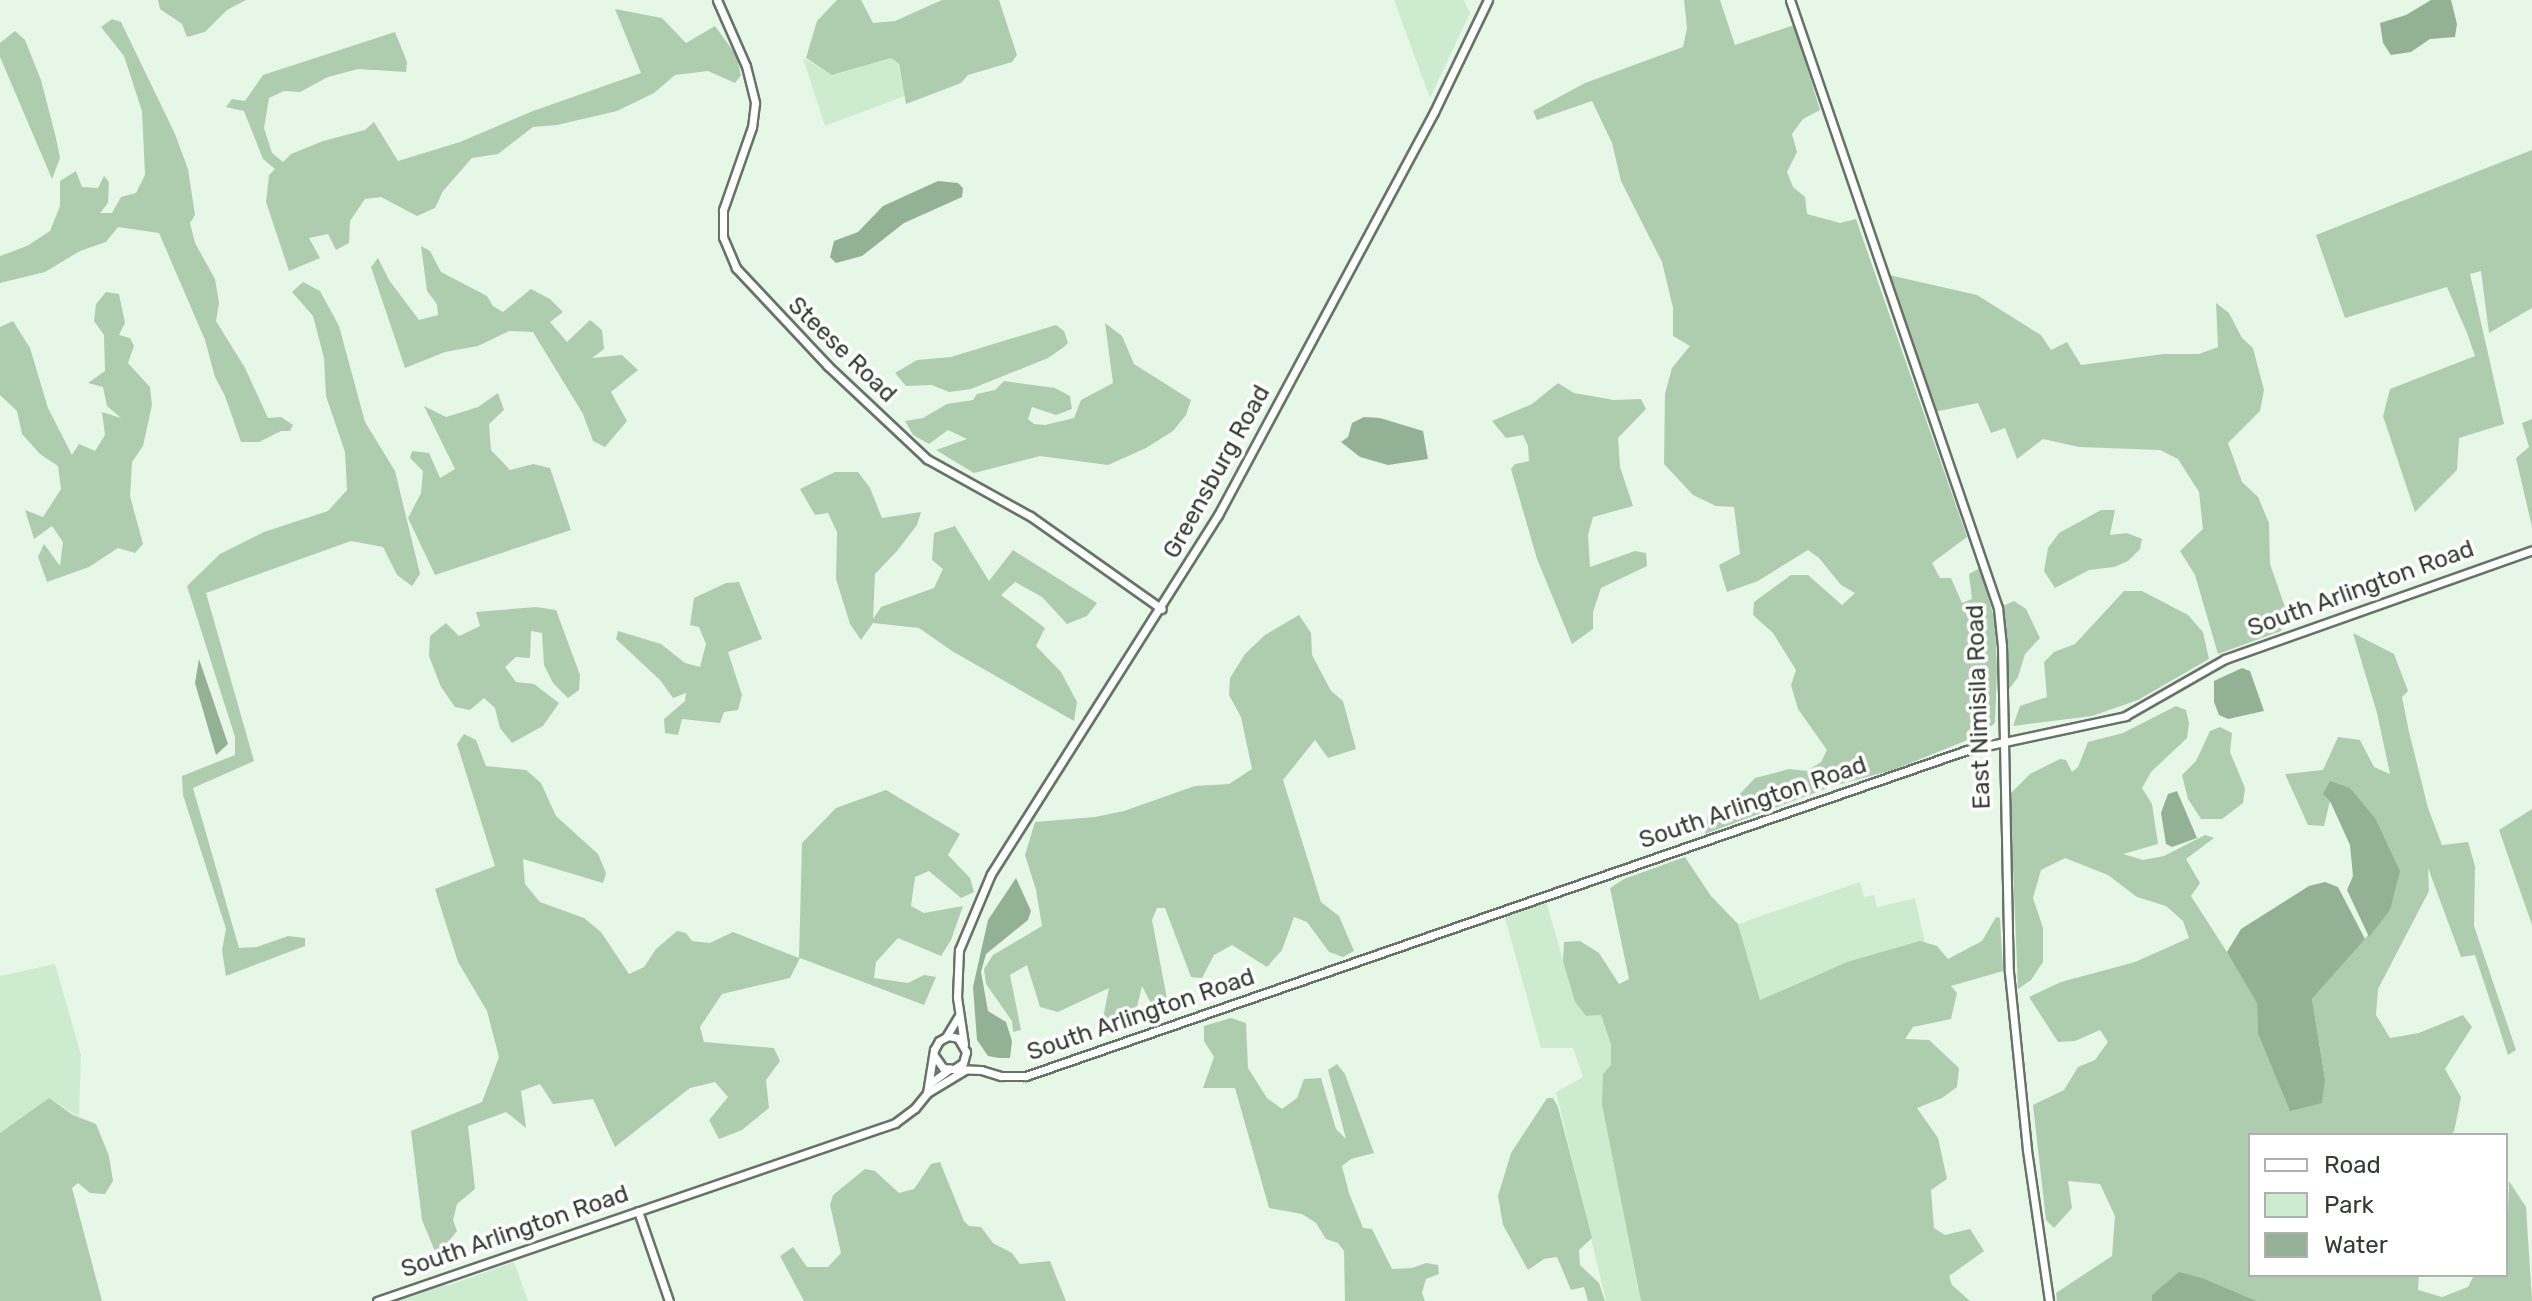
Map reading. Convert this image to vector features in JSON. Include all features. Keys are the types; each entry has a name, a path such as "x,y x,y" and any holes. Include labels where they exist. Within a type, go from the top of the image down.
{"street":[{"name":"Steese Road","path":"717,0 746,66 755,103 752,127 723,210 723,237 736,268 811,349 927,459 1030,516 1162,609"},
{"name":"Greensburg Road","path":"958,1017 959,950 999,860 1162,609 1218,515 1420,138 1488,0"},
{"name":"East Nimisila Road","path":"1790,0 1940,443 1994,591 2002,646 2005,915 2013,1029 2049,1301"},
{"name":"South Arlington Road","path":"953,1069 1026,1076 2002,740 2125,716 2225,659 2532,550"},
{"path":"927,1093 935,1045 946,1037 958,1017"},
{"path":"929,1084 963,1063 965,1048 958,1017"},
{"path":"946,1037 958,1038 981,1070"},
{"path":"934,1055 939,1065 953,1069"},
{"name":"South Arlington Road","path":"377,1301 895,1123 915,1108 927,1093 968,1069"},
{"path":"638,1211 669,1301"}],"green space":[{"path":"1394,0 1464,0 1470,13 1430,98"},
{"path":"803,58 833,75 891,58 898,64 905,96 825,126"},
{"path":"1860,882 1864,897 1874,895 1877,907 1915,898 1925,943 1847,962 1760,1000 1738,924"},
{"path":"1546,901 1575,1002 1586,1016 1601,1015 1611,1046 1611,1065 1602,1105 1641,1301 1606,1301 1556,1092 1583,1077 1573,1048 1541,1048 1504,914"},
{"path":"55,964 81,1055 79,1117 49,1098 0,1133 0,976"},
{"path":"514,1262 528,1301 390,1301 433,1285 450,1285"}],"shaded area":[{"path":"158,0 246,0 227,10 205,32 187,37 182,24 160,9"},
{"path":"837,0 861,0 873,23 895,21 942,0 999,0 1017,55 1012,62 968,75 961,83 906,104 899,64 891,58 832,75 806,58 817,21"},
{"path":"1684,0 1720,0 1735,45 1794,25 1820,110 1803,119 1792,134 1797,152 1787,172 1793,187 1805,197 1807,214 1840,223 1856,219 1967,537 1932,563 1940,578 1951,578 1962,603 1972,599 1969,574 1980,568 1995,621 1997,670 1995,723 1980,735 1893,770 1833,786 1705,834 1708,815 1738,796 1755,778 1789,769 1807,771 1821,762 1827,750 1798,709 1791,685 1796,670 1773,633 1753,615 1754,602 1791,575 1808,575 1842,605 1855,593 1841,585 1819,558 1808,550 1758,581 1727,592 1719,565 1740,554 1734,507 1716,506 1693,495 1664,464 1665,394 1672,368 1690,346 1673,336 1673,308 1662,262 1621,181 1612,143 1592,101 1537,120 1533,111 1585,83 1683,47 1687,28"},
{"path":"615,9 662,18 686,43 715,26 736,55 741,75 735,83 708,71 675,75 654,93 617,111 557,125 533,127 498,154 472,158 443,191 435,208 417,216 381,197 365,199 350,221 349,243 336,250 328,234 309,238 320,258 289,271 266,202 269,175 275,169 263,159 244,111 226,107 232,99 245,101 263,75 395,32 407,62 406,72 358,69 328,77 300,92 284,91 269,98 264,128 272,153 283,162 291,154 323,141 365,130 374,122 398,161 460,142 533,111 641,73"},
{"path":"112,19 121,22 175,134 188,169 195,215 190,223 195,243 215,279 219,303 216,321 245,368 268,418 281,417 293,425 290,431 281,431 259,442 241,442 215,377 205,340 159,233 118,227 106,242 80,251 45,272 0,283 0,256 27,246 50,231 60,206 60,181 76,171 82,187 98,188 104,176 109,182 108,203 100,213 112,213 121,197 136,193 145,175 142,111 124,56 101,27"},
{"path":"15,31 25,40 41,80 56,138 60,158 52,179 0,57 0,43"},
{"path":"2532,150 2532,308 2489,333 2481,271 2470,274 2504,424 2459,438 2457,470 2415,512 2383,416 2390,389 2475,356 2467,333 2447,287 2345,318 2316,235"},
{"path":"421,246 430,251 441,272 487,296 493,306 503,312 531,289 550,299 563,312 550,322 567,342 590,320 602,330 604,349 592,358 622,355 638,370 611,392 627,421 605,447 593,441 583,414 533,332 509,331 478,346 445,352 405,368 371,267 378,258 389,280 419,320 438,315 437,304 427,291"},
{"path":"1889,275 1977,295 2041,335 2051,350 2067,342 2081,365 2164,354 2199,354 2218,347 2216,303 2229,313 2242,338 2253,348 2264,390 2260,411 2228,443 2242,482 2258,497 2269,523 2270,564 2285,607 2281,631 2218,654 2195,575 2180,551 2203,529 2199,492 2178,459 2160,450 2079,447 2043,439 2017,459 2005,428 1991,433 1978,403 1934,412"},
{"path":"303,282 320,291 339,326 365,422 395,471 420,574 412,586 397,575 383,547 351,541 206,593 254,761 193,788 239,948 257,947 288,936 305,938 305,946 226,976 222,950 226,929 183,795 182,776 235,755 235,737 187,586 220,554 264,532 328,511 347,490 345,452 326,396 324,358 313,316 292,292"},
{"path":"106,292 119,294 125,323 119,335 130,338 134,346 128,363 150,387 152,405 143,446 132,462 130,496 143,544 135,553 118,548 89,567 47,582 38,557 44,544 60,566 63,542 52,526 34,539 25,510 43,517 61,489 58,466 40,454 22,434 17,411 0,395 0,327 13,321 30,348 48,408 72,455 79,444 95,451 105,435 102,412 121,418 107,406 103,387 88,383 105,371 104,335 94,321 96,304"},
{"path":"1105,323 1122,336 1134,364 1191,400 1186,415 1173,431 1146,448 1108,465 1040,456 974,473 936,450 967,439 948,430 929,444 913,435 905,421 923,418 947,404 973,400 977,394 995,390 1004,381 1055,388 1070,396 1072,409 1056,415 1032,407 1028,419 1034,424 1045,425 1074,418 1081,400 1113,383"},
{"path":"1056,325 1064,331 1068,343 1064,347 1048,358 971,389 949,392 932,385 906,386 895,373 917,360 951,357"},
{"path":"1558,383 1574,393 1614,400 1641,399 1646,409 1618,438 1620,467 1633,506 1593,517 1588,535 1590,567 1635,551 1646,553 1647,566 1601,588 1593,612 1593,629 1572,644 1537,559 1511,469 1515,464 1529,461 1528,446 1523,435 1506,438 1492,421 1532,404"},
{"path":"498,393 504,410 489,424 491,450 510,470 533,464 550,468 571,530 435,575 408,518 421,493 423,471 410,458 412,451 429,453 440,478 455,469 424,406 446,417 478,407"},
{"path":"2532,419 2532,527 2516,458 2529,447 2522,423"},
{"path":"835,472 858,472 870,488 882,518 921,512 917,525 875,574 873,619 881,607 934,588 943,569 932,560 934,533 955,526 989,581 1013,550 1097,603 1087,616 1067,624 1042,597 1015,582 1001,595 1045,628 1036,646 1061,672 1077,702 1074,721 952,651 919,628 873,623 861,640 850,624 836,579 837,532 828,513 815,515 800,489"},
{"path":"2101,510 2115,510 2110,535 2127,533 2142,539 2140,549 2128,561 2114,567 2089,570 2055,588 2044,571 2048,548 2059,533"},
{"path":"739,582 762,639 728,652 742,695 738,710 724,712 720,723 682,719 678,735 665,733 664,719 685,701 686,693 673,698 660,680 616,639 618,631 661,644 685,663 700,667 706,644 699,627 690,625 694,598 726,583"},
{"path":"2124,591 2142,591 2188,615 2203,632 2209,659 2138,700 2092,716 2013,726 2020,706 2047,697 2044,662 2054,652 2075,644"},
{"path":"2014,601 2026,609 2040,638 2025,654 2018,677 2007,692 2001,607"},
{"path":"536,607 556,610 580,675 579,690 568,698 553,683 544,665 542,633 531,631 530,658 516,657 505,667 516,682 534,684 559,703 543,726 512,743 500,728 495,708 484,698 470,710 455,707 441,687 429,656 430,636 446,623 459,636 480,626 476,612"},
{"path":"1299,615 1311,633 1312,655 1331,691 1343,701 1356,749 1328,758 1315,740 1283,780 1321,902 1339,916 1354,951 1343,957 1329,952 1307,922 1294,917 1282,950 1267,967 1232,945 1214,955 1202,978 1191,977 1165,908 1157,908 1152,920 1168,1004 1154,1009 1142,986 1132,1028 1114,1032 1103,1018 1109,988 1058,1012 1040,1007 1027,965 1010,975 1021,1030 1013,1032 1012,1021 986,984 984,969 993,955 1042,926 1036,890 1025,855 1035,822 1124,811 1195,786 1229,784 1252,769 1241,717 1229,695 1230,678 1245,654 1265,635"},
{"path":"2353,633 2394,654 2408,691 2402,697 2428,808 2442,845 2468,842 2475,866 2474,926 2516,1050 2508,1055 2475,955 2461,957 2428,868 2429,891 2378,989 2376,1015 2390,1038 2419,1033 2463,1015 2472,1027 2445,1069 2461,1097 2454,1132 2248,1133 2248,1277 2419,1277 2418,1290 2442,1297 2468,1287 2473,1277 2508,1277 2509,1181 2526,1207 2532,1301 2257,1301 2205,1279 2152,1295 2152,1301 2057,1301 2056,1293 2112,1256 2115,1216 2100,1184 2068,1181 2072,1208 2054,1228 2046,1220 2033,1105 2064,1090 2078,1067 2095,1060 2108,1042 2100,1030 2075,1041 2058,1042 2029,997 2061,982 2135,962 2189,938 2183,921 2166,906 2137,897 2108,875 2065,858 2041,870 2033,898 2043,928 2043,962 2031,980 2018,989 2010,794 2030,774 2060,759 2066,760 2072,772 2078,767 2088,742 2123,733 2176,706 2186,710 2189,723 2187,738 2151,772 2142,788 2152,804 2158,844 2123,854 2143,860 2164,856 2205,835 2214,838 2186,859 2200,883 2191,896 2257,999 2258,1034 2290,1110 2325,1079 2312,999 2390,910 2330,801 2324,826 2308,825 2285,774 2323,770 2338,737 2360,740 2374,767 2390,774 2377,713"},
{"path":"2220,727 2232,733 2230,752 2245,788 2243,803 2222,819 2201,819 2188,799 2182,775 2196,761 2210,731"},
{"path":"464,734 476,740 486,766 526,770 541,783 556,816 598,854 606,873 603,883 523,859 525,884 540,902 584,918 601,932 629,974 644,967 656,949 677,931 686,933 692,941 710,943 733,932 799,958 802,843 836,808 886,790 960,834 948,855 970,878 974,892 961,898 929,871 915,877 911,906 924,913 963,906 951,940 941,956 898,938 876,962 874,978 908,983 924,975 936,977 924,1005 800,958 790,978 722,994 700,1027 704,1042 774,1048 780,1061 766,1080 769,1108 742,1130 719,1139 709,1120 728,1097 715,1082 690,1088 615,1147 593,1099 553,1104 540,1084 521,1091 526,1128 506,1112 468,1126 475,1189 457,1204 453,1220 457,1231 437,1256 422,1220 411,1131 482,1102 499,1057 487,1011 458,962 435,889 495,866 457,744"},
{"path":"2532,809 2532,925 2499,830"},
{"path":"1685,857 1711,896 1738,924 1760,1000 1847,962 1920,941 1937,946 1948,959 1982,941 1996,917 2000,918 2003,971 1951,986 1957,993 1951,1019 1913,1027 1905,1039 1929,1040 1959,1068 1957,1087 1942,1098 1917,1108 1938,1138 1947,1179 1931,1190 1934,1228 1945,1235 1970,1229 1984,1251 1949,1276 1952,1285 1970,1301 1641,1301 1602,1105 1603,1074 1611,1065 1611,1045 1601,1015 1586,1016 1575,1002 1563,961 1564,942 1580,941 1599,953 1619,984 1629,979 1610,888 1624,879"},
{"path":"1231,1018 1246,1023 1248,1068 1267,1098 1282,1109 1297,1098 1304,1079 1321,1078 1336,1129 1346,1139 1328,1070 1337,1064 1345,1074 1374,1153 1351,1159 1342,1166 1349,1193 1363,1228 1372,1229 1392,1269 1412,1268 1426,1263 1438,1265 1439,1274 1426,1279 1422,1293 1425,1301 1345,1301 1344,1251 1338,1243 1326,1239 1316,1223 1302,1214 1269,1208 1235,1088 1203,1088 1214,1057 1204,1041 1204,1026"},
{"path":"49,1098 73,1115 96,1124 109,1156 113,1181 105,1194 90,1193 78,1183 72,1188 102,1301 0,1301 0,1133"},
{"path":"1547,1098 1553,1098 1558,1107 1592,1238 1579,1250 1580,1265 1599,1283 1605,1301 1588,1301 1584,1287 1571,1290 1557,1257 1544,1259 1528,1270 1503,1225 1498,1196 1511,1153"},
{"path":"940,1162 964,1221 969,1226 981,1227 993,1243 1012,1253 1020,1264 1050,1261 1066,1301 804,1301 780,1256 793,1247 807,1267 828,1267 841,1253 830,1205 833,1195 865,1169 875,1171 899,1193 914,1189 931,1164"}],"water":[{"path":"2431,0 2451,0 2457,24 2455,37 2430,39 2411,52 2391,55 2383,43 2380,23 2406,15"},
{"path":"938,181 958,183 963,188 962,197 904,223 862,256 836,263 830,257 834,241 858,232 883,206"},
{"path":"1364,417 1380,418 1423,431 1428,459 1388,465 1360,457 1341,442 1348,437 1352,423"},
{"path":"199,659 228,744 216,755 195,683"},
{"path":"2242,668 2250,671 2264,711 2228,719 2219,715 2214,702 2214,681"},
{"path":"2330,781 2350,788 2375,818 2400,871 2390,910 2369,937 2347,890 2353,876 2350,845 2330,801 2323,794"},
{"path":"2177,791 2197,838 2172,847 2166,844 2161,813 2168,794"},
{"path":"1016,878 1031,911 1028,920 986,954 981,972 988,1011 1006,1022 1012,1041 1010,1058 999,1058 988,1056 977,1040 973,987 988,920"},
{"path":"2325,882 2338,887 2365,939 2312,999 2325,1079 2322,1103 2290,1111 2258,1034 2257,1003 2227,952 2241,929 2309,886"},
{"path":"2179,1272 2205,1279 2257,1301 2152,1301 2152,1295"}]}
